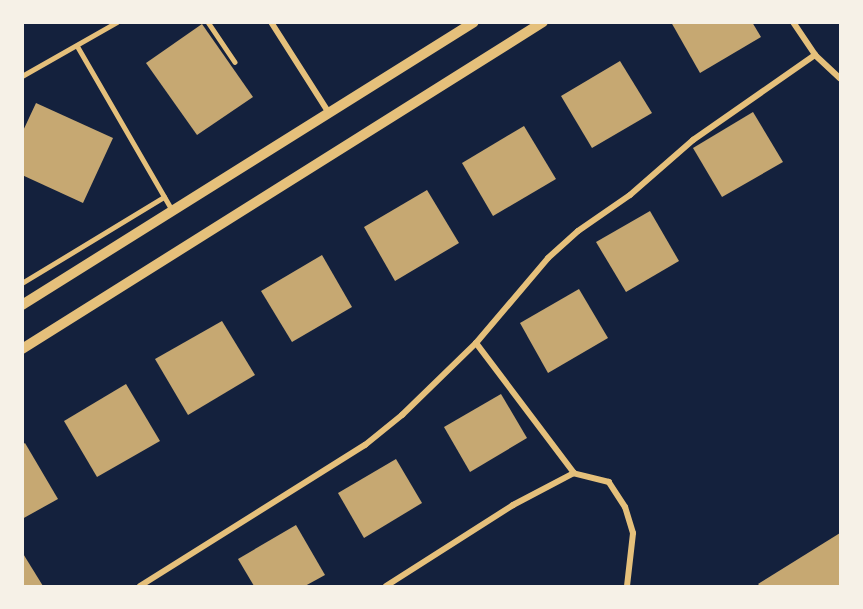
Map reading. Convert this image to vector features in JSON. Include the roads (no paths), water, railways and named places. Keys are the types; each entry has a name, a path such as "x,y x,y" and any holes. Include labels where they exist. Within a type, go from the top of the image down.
{"street":[{"path":"272,22 329,113"},
{"path":"22,305 474,22"},
{"path":"22,349 543,22"},
{"path":"793,22 815,55 840,78"},
{"path":"140,586 365,445 402,415 476,343 548,258 578,231 630,195 693,140 815,55"},
{"path":"476,343 574,473 609,482 625,507 633,533 627,586"},
{"path":"386,586 513,505 574,473"}],"lane":[{"path":"22,76 78,47 117,22"},
{"path":"208,22 234,62"},
{"path":"78,47 172,210"},
{"path":"22,283 164,197"}]}
